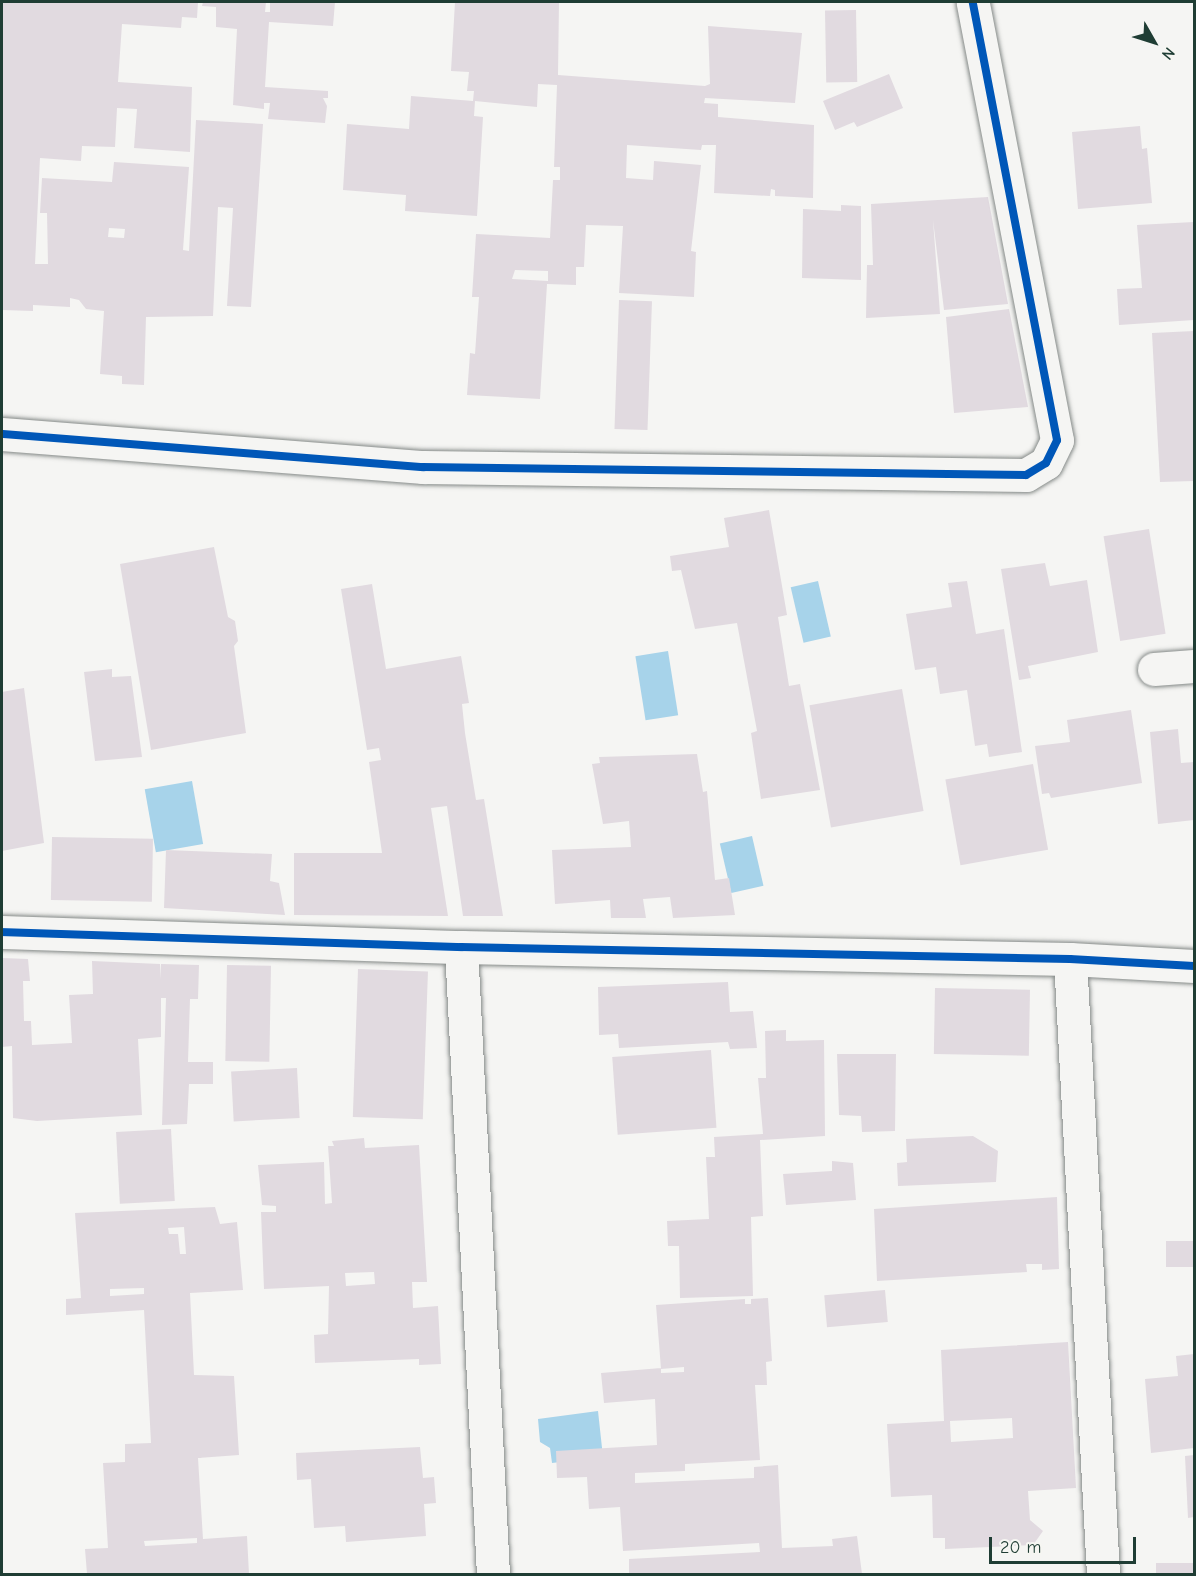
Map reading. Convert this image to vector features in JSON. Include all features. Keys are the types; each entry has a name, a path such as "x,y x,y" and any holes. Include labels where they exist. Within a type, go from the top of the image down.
{"street":[{"path":"2,434 423,467 1026,475 1046,463 1058,440 973,2"},
{"path":"1154,669 1194,666"},
{"path":"2,932 461,947 1070,959 1194,966"},
{"path":"461,947 493,1575"},
{"path":"1070,959 1103,1575"}],"water":[{"path":"818,581 831,637 804,643 791,587"},
{"path":"668,651 678,715 646,720 635,656"},
{"path":"192,781 203,844 156,852 145,789"},
{"path":"752,836 763,886 731,893 720,843"},
{"path":"598,1411 603,1457 552,1463 550,1448 540,1442 538,1419"}],"building":[{"path":"2,2 198,2 197,18 182,17 181,28 122,24 118,82 192,87 190,152 134,148 137,109 117,108 115,147 82,146 81,161 40,158 35,264 48,264 47,213 40,213 42,178 112,182 114,162 189,167 183,250 189,251 196,120 263,124 251,307 227,306 233,208 218,207 213,316 146,317 144,385 122,384 122,376 100,374 104,311 86,309 79,300 70,298 70,307 33,305 33,311 2,310","holes":["109,228 125,229 124,238 108,237"]},
{"path":"203,2 266,2 265,12 270,12 270,2 335,2 333,26 269,22 265,87 328,91 328,98 323,98 327,106 325,123 268,119 270,103 264,103 264,109 233,105 237,29 216,27 216,7 202,6"},
{"path":"455,2 559,2 558,75 705,86 710,84 708,26 802,33 795,103 705,98 704,103 718,104 718,117 814,125 813,198 775,196 775,190 771,189 770,196 714,193 716,145 702,145 701,150 627,145 626,178 653,180 654,161 701,165 691,251 696,252 694,297 619,293 623,226 586,225 584,267 576,267 576,285 547,284 540,399 467,395 470,353 475,354 479,297 472,297 476,234 550,238 553,180 560,180 560,167 554,167 557,85 538,84 537,107 475,101 474,116 483,117 477,216 405,211 406,195 343,190 347,124 409,129 411,96 473,101 474,91 467,91 469,72 451,71","holes":["515,270 548,271 548,281 512,279"]},
{"path":"856,10 857,82 826,83 825,11"},
{"path":"889,74 903,108 857,127 854,122 835,130 823,101"},
{"path":"1140,126 1142,149 1147,148 1152,203 1078,209 1072,132"},
{"path":"988,197 1008,304 944,310 933,220 940,314 866,318 867,265 873,265 871,204"},
{"path":"841,205 861,206 861,280 802,278 803,209 841,211"},
{"path":"1194,222 1194,320 1119,325 1117,289 1142,288 1137,225"},
{"path":"619,300 652,301 647,430 614,429"},
{"path":"1009,309 1028,407 954,413 946,317"},
{"path":"1194,331 1194,481 1160,482 1152,333"},
{"path":"769,510 787,615 778,617 789,686 800,684 820,790 761,799 751,733 757,731 737,623 695,629 681,570 672,571 670,556 729,547 724,518"},
{"path":"1149,529 1166,634 1120,641 1104,536"},
{"path":"214,547 228,617 235,621 238,641 234,646 246,733 151,750 120,564"},
{"path":"1045,563 1050,586 1087,580 1098,652 1028,666 1031,678 1019,680 1001,569"},
{"path":"967,581 976,634 1004,629 1022,752 989,757 987,744 975,746 967,690 940,694 936,667 915,670 906,614 952,607 948,583"},
{"path":"372,584 386,669 461,656 469,703 462,704 465,733 476,800 484,799 503,916 463,916 447,806 431,808 448,916 294,915 294,853 382,853 369,762 381,760 379,748 367,750 341,589"},
{"path":"112,669 112,677 131,676 142,757 95,761 84,672"},
{"path":"24,688 44,843 2,851 2,692"},
{"path":"902,689 924,811 831,827 809,705"},
{"path":"1131,710 1142,783 1051,798 1049,793 1042,794 1035,746 1070,742 1067,720"},
{"path":"1178,729 1181,763 1194,762 1194,820 1158,824 1150,732"},
{"path":"697,754 703,792 707,791 715,880 729,878 735,915 673,918 670,897 643,899 646,918 611,918 610,900 555,904 552,850 631,847 629,821 603,824 592,764 600,763 599,757"},
{"path":"1033,764 1048,850 960,865 945,779"},
{"path":"52,837 153,839 152,902 51,900"},
{"path":"166,850 272,854 270,881 279,883 285,915 164,908"},
{"path":"2,958 28,959 30,981 23,981 24,1021 31,1021 32,1045 72,1043 69,995 93,994 92,961 160,964 160,979 161,964 199,965 198,999 190,999 188,1062 213,1062 213,1084 189,1084 187,1124 162,1125 166,998 161,998 161,1037 138,1039 142,1115 37,1121 13,1118 12,1046 2,1047"},
{"path":"227,965 271,966 269,1062 225,1061"},
{"path":"358,969 428,971 423,1119 353,1117"},
{"path":"728,982 730,1012 753,1011 757,1048 730,1049 728,1042 619,1048 618,1034 599,1035 598,987"},
{"path":"935,988 1030,990 1029,1056 934,1054"},
{"path":"786,1030 786,1041 824,1040 825,1136 760,1140 763,1216 751,1217 753,1296 680,1298 679,1246 668,1246 667,1221 709,1219 706,1157 715,1157 714,1137 763,1134 758,1078 766,1078 765,1031"},
{"path":"711,1050 716,1128 618,1135 612,1057"},
{"path":"837,1054 896,1054 895,1131 862,1132 861,1116 839,1115"},
{"path":"297,1068 300,1118 234,1121 231,1071"},
{"path":"171,1129 175,1201 120,1204 116,1132"},
{"path":"973,1136 998,1151 996,1182 898,1186 897,1163 907,1162 906,1139"},
{"path":"364,1138 365,1148 419,1145 427,1282 412,1282 413,1308 438,1306 441,1364 419,1365 419,1359 315,1363 314,1335 328,1334 329,1286 264,1289 261,1212 276,1212 276,1206 262,1205 258,1165 324,1162 325,1204 332,1203 328,1146 334,1146 332,1141","holes":["374,1272 375,1284 346,1286 345,1273"]},
{"path":"832,1161 853,1163 856,1200 786,1205 783,1174 832,1171"},
{"path":"1057,1197 1059,1269 1042,1270 1042,1264 1026,1264 1027,1272 877,1281 874,1209"},
{"path":"215,1207 220,1224 237,1222 243,1290 190,1293 194,1375 234,1376 239,1455 198,1458 203,1539 247,1536 249,1574 87,1574 85,1549 108,1548 103,1463 125,1462 125,1444 151,1443 144,1310 66,1315 66,1299 81,1298 75,1213","holes":["184,1227 186,1254 180,1254 178,1234 169,1234 168,1228","144,1288 144,1294 110,1296 110,1289","197,1538 197,1543 145,1546 144,1541"]},
{"path":"1166,1241 1194,1241 1194,1267 1166,1267"},
{"path":"885,1290 888,1322 827,1327 824,1295"},
{"path":"768,1298 772,1361 766,1362 767,1385 755,1385 760,1460 685,1464 685,1471 635,1473 635,1483 754,1478 754,1467 778,1465 782,1548 833,1546 832,1539 857,1536 862,1574 629,1574 629,1559 760,1552 759,1543 623,1551 620,1507 589,1509 587,1477 557,1478 556,1451 657,1445 655,1399 604,1403 601,1373 661,1368 656,1305 745,1299 745,1304 751,1304 751,1299","holes":["684,1367 684,1372 661,1373 661,1369"]},
{"path":"1068,1342 1076,1488 1028,1491 1030,1520 1043,1531 1033,1545 945,1549 945,1538 933,1538 932,1495 891,1497 887,1424 944,1421 941,1350","holes":["1012,1418 1013,1438 951,1442 950,1421"]},
{"path":"1194,1354 1194,1448 1151,1453 1145,1379 1178,1376 1176,1356"},
{"path":"420,1447 423,1478 434,1477 436,1503 424,1504 426,1536 346,1542 345,1526 314,1528 311,1479 297,1480 296,1453"},
{"path":"1194,1455 1194,1517 1188,1518 1185,1456"},
{"path":"1156,1563 1194,1563 1194,1574 1156,1574"}],"cycle path":[{"path":"2,434 423,467 1026,475 1046,463 1057,440 973,2"},
{"path":"2,932 461,947 1070,959 1194,966"}]}
